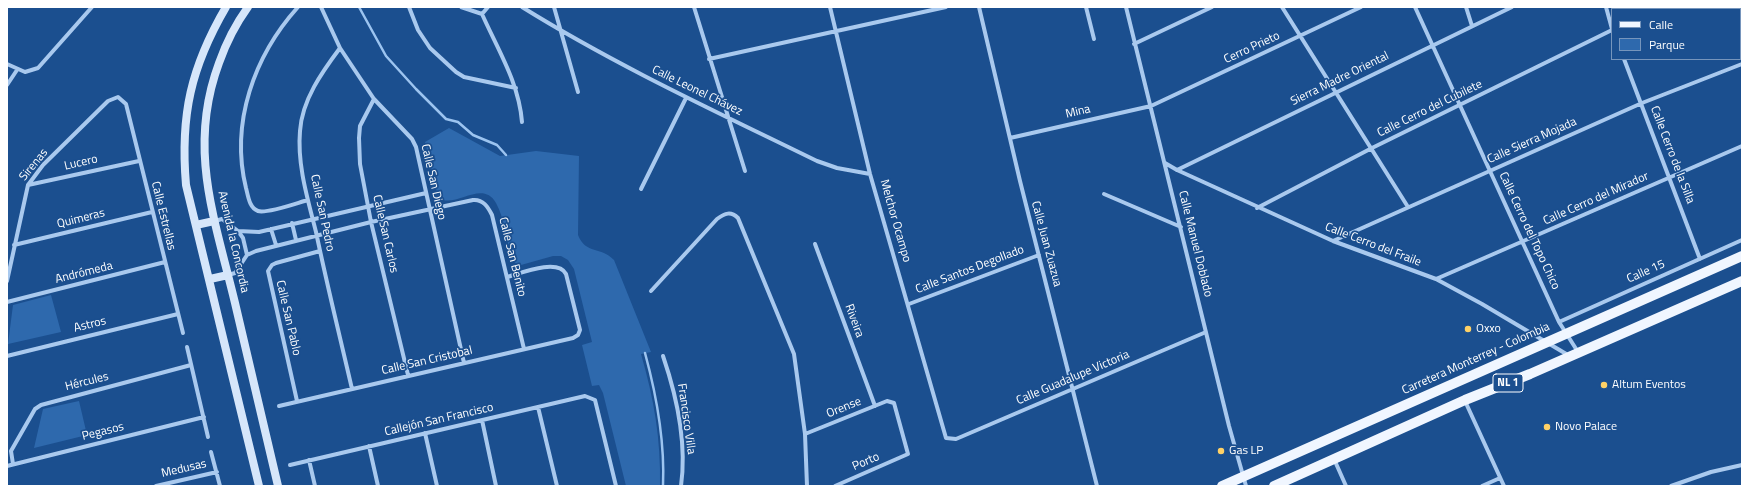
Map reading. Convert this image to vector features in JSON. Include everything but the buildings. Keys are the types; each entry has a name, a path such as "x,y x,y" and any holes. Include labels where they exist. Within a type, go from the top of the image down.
{"main road":[{"path":"226,7 209,35 196,67 186,112 183,155 186,185 259,486"},
{"name":"Avenida la Concordia","path":"248,7 236,22 213,78 205,114 205,162 214,221 278,486"},
{"path":"196,225 214,221"},
{"name":"Carretera Monterrey - Colombia","path":"1222,486 1244,482 1546,342 1742,256"},
{"path":"210,279 228,275"},
{"name":"NL 1","path":"1274,486 1465,400 1574,355 1742,281"}],"street":[{"path":"7,64 17,70 25,72 38,68 92,7"},
{"path":"298,7 271,42 251,85 244,114 241,149 245,181 253,209 257,211 266,211 308,200"},
{"name":"Calle San Diego","path":"321,7 340,48 374,99 415,144 464,363"},
{"path":"409,7 418,30 430,48 456,72 464,77 516,88"},
{"path":"460,7 482,14 516,88 521,107 522,122"},
{"path":"482,14 488,7"},
{"name":"Calle Leonel Chávez","path":"522,7 561,32 686,98 818,161 837,168 870,174"},
{"path":"554,7 578,92"},
{"path":"694,7 745,171"},
{"name":"Melchor Ocampo","path":"830,7 870,174 909,304 943,431 947,439"},
{"path":"709,59 946,7"},
{"name":"Calle Juan Zuazua","path":"979,7 1010,138 1097,486"},
{"path":"1086,7 1094,39"},
{"name":"Calle Manuel Doblado","path":"1126,7 1134,44 1152,106 1180,227 1244,482"},
{"path":"1134,44 1212,7"},
{"path":"1282,7 1408,207"},
{"name":"Cerro Prieto","path":"1152,106 1361,7"},
{"name":"Calle Cerro del Topo Chico","path":"1415,7 1522,242 1566,334 1574,355"},
{"path":"1466,7 1472,26"},
{"name":"Sierra Madre Oriental","path":"1176,170 1512,7"},
{"path":"1606,7 1611,26"},
{"name":"Calle Cerro del Cubilete","path":"1257,208 1372,148 1611,30"},
{"name":"Calle San Pedro","path":"340,48 314,85 306,106 300,130 300,160 352,389"},
{"name":"Calle Cerro de la Silla","path":"1624,60 1671,178 1700,259"},
{"name":"Calle Sierra Mojada","path":"1333,242 1490,170 1642,104 1742,64"},
{"path":"7,85 17,70"},
{"name":"Sirenas","path":"7,281 28,185 44,166 108,101 118,97 126,104"},
{"path":"641,189 686,98"},
{"name":"Calle San Carlos","path":"374,99 364,116 358,138 360,164 368,205 408,375"},
{"name":"Calle Estrellas","path":"126,104 183,334"},
{"name":"Mina","path":"1010,138 1152,106"},
{"name":"Calle Cerro del Mirador","path":"1436,279 1742,146"},
{"name":"Lucero","path":"28,185 139,161"},
{"name":"Calle Cerro del Fraile","path":"1165,163 1176,170 1333,242 1436,279 1546,342 1574,355"},
{"path":"238,231 252,233 368,205 426,193"},
{"path":"1104,194 1180,227"},
{"name":"Calle San Benito","path":"247,255 276,245 316,235 429,209 473,200 480,200 485,204 492,215 524,349"},
{"name":"Quimeras","path":"14,245 152,212"},
{"path":"651,291 717,219 728,213 734,214 738,218 794,354 805,434 807,486"},
{"path":"214,221 222,219 238,231 242,238 247,255 235,273 228,275"},
{"path":"292,223 296,240"},
{"path":"271,229 276,245"},
{"name":"Calle 15","path":"1559,322 1742,240"},
{"name":"Riveira","path":"814,244 874,406"},
{"name":"Calle San Pablo","path":"297,402 268,271 272,265 276,263 320,251"},
{"name":"Calle Santos Degollado","path":"909,304 1039,255"},
{"name":"Andrómeda","path":"7,302 165,262"},
{"name":"Calle San Cristobal","path":"279,406 573,338 578,335 580,330 566,274 559,267 551,266 507,277"},
{"name":"Astros","path":"7,356 178,314"},
{"name":"Calle Guadalupe Victoria","path":"947,439 956,439 1206,332"},
{"path":"187,347 208,437"},
{"name":"Francisco Villa","path":"663,356 670,377 679,422 683,458 681,486"},
{"name":"Hércules","path":"14,464 9,451 35,409 41,405 191,365"},
{"name":"Callejón San Francisco","path":"290,464 585,396 595,400 616,486"},
{"path":"1465,400 1504,486"},
{"name":"Orense","path":"805,434 874,406 891,401 895,406 908,450 908,454 904,457"},
{"path":"538,407 557,486"},
{"name":"Pegasos","path":"7,466 204,417"},
{"path":"482,420 496,486"},
{"path":"425,433 436,486"},
{"path":"369,446 378,486"},
{"path":"211,452 220,486"},
{"name":"Porto","path":"834,486 904,457"},
{"path":"1334,459 1346,486"},
{"path":"310,460 315,486"},
{"path":"1671,486 1711,472 1742,465"},
{"name":"Medusas","path":"156,486 216,472"},
{"path":"1482,486 1500,478"}],"green space":[{"path":"449,128 500,156 536,151 579,156 578,235 581,241 589,248 604,253 614,260 651,352 641,354 650,387 656,419 660,486 626,486 603,393 599,385 592,386 582,345 592,342 574,269 568,260 561,256 553,256 521,265 516,264 511,257 499,209 490,196 483,193 451,200 444,200 438,197 425,142"},
{"path":"51,295 61,332 8,344 13,305"},
{"path":"79,401 87,435 34,448 43,409"}],"waterway":[{"path":"359,7 386,56 416,89 446,119 458,122 473,135 497,145 506,155"},
{"path":"645,353 659,419 663,452 663,486"}],"place":[{"name":"Oxxo","path":"1468,329"},
{"name":"Altum Eventos","path":"1604,385"},
{"name":"Novo Palace","path":"1547,427"},
{"name":"Gas LP","path":"1221,451"}]}
